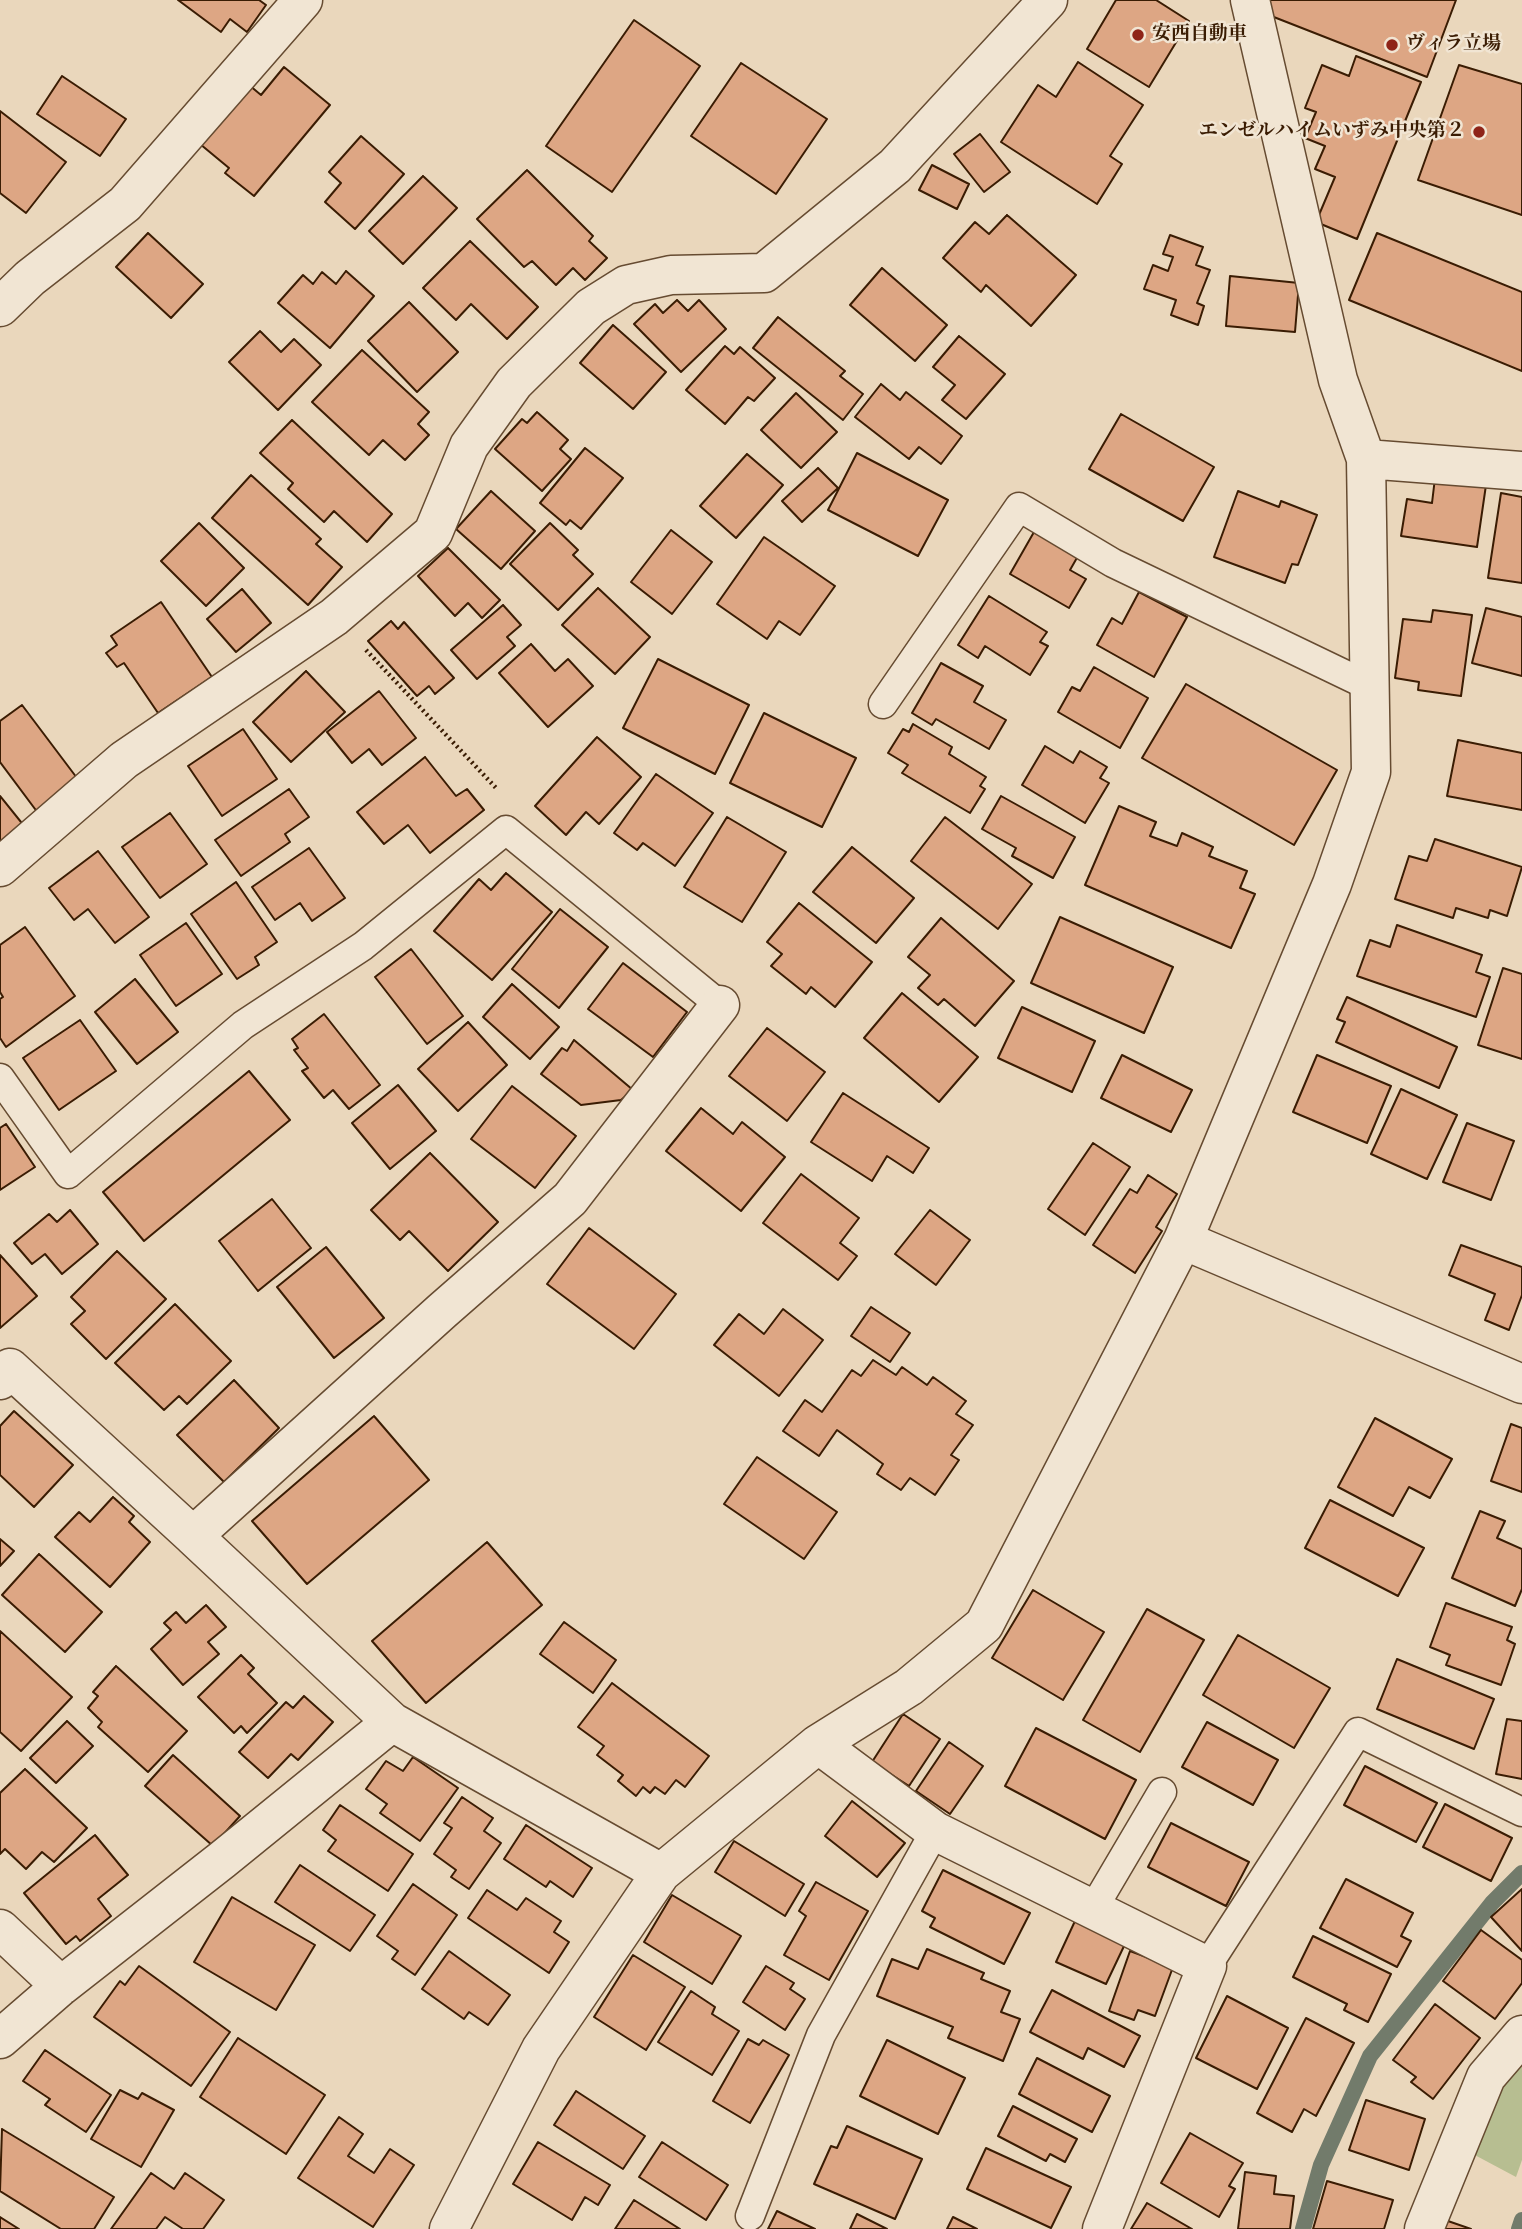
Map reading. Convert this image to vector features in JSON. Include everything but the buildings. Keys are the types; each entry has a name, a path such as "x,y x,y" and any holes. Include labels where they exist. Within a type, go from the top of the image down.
{"street":[{"path":"0,307 30,278 125,204 303,0"},
{"path":"0,867 124,760 334,617 433,533 469,446 514,383 591,307 626,285 671,275 764,273 895,166 1048,0"},
{"path":"449,2229 541,2049 661,1873 818,1744 909,1687 984,1625 1183,1240 1332,884 1371,772 1366,459 1338,380 1250,0"},
{"path":"1366,459 1522,471"},
{"path":"193,1536 570,1199 720,1005"},
{"path":"1183,1240 1522,1384"},
{"path":"0,1380 10,1368 392,1722 661,1873"},
{"path":"0,2039 61,1986 392,1722"},
{"path":"818,1744 935,1831 1207,1966 1102,2229"},
{"path":"0,1929 61,1986"},
{"path":"1424,2229 1486,2077 1522,2035"}],"lane":[{"path":"883,704 1019,507 1113,564 1371,687"},
{"path":"0,1078 68,1174 243,1025 363,946 506,830 720,1005"},
{"path":"1207,1966 1358,1732 1522,1812"},
{"path":"1093,1909 1162,1792"},
{"path":"750,2216 821,2035 935,1831"}],"path":[{"path":"334,617 501,794 506,830"}],"green space":[{"path":"1522,2055 1522,2160 1516,2177 1471,2153 1499,2082"}],"waterway":[{"path":"1303,2229 1321,2165 1370,2056 1492,1903 1522,1873"},
{"path":"1519,2229 1522,2220"}],"place":[{"name":"安西自動車","path":"1138,35"},
{"name":"ヴィラ立場","path":"1392,45"},
{"name":"エンゼルハイムいずみ中央第２","path":"1479,132"}]}
